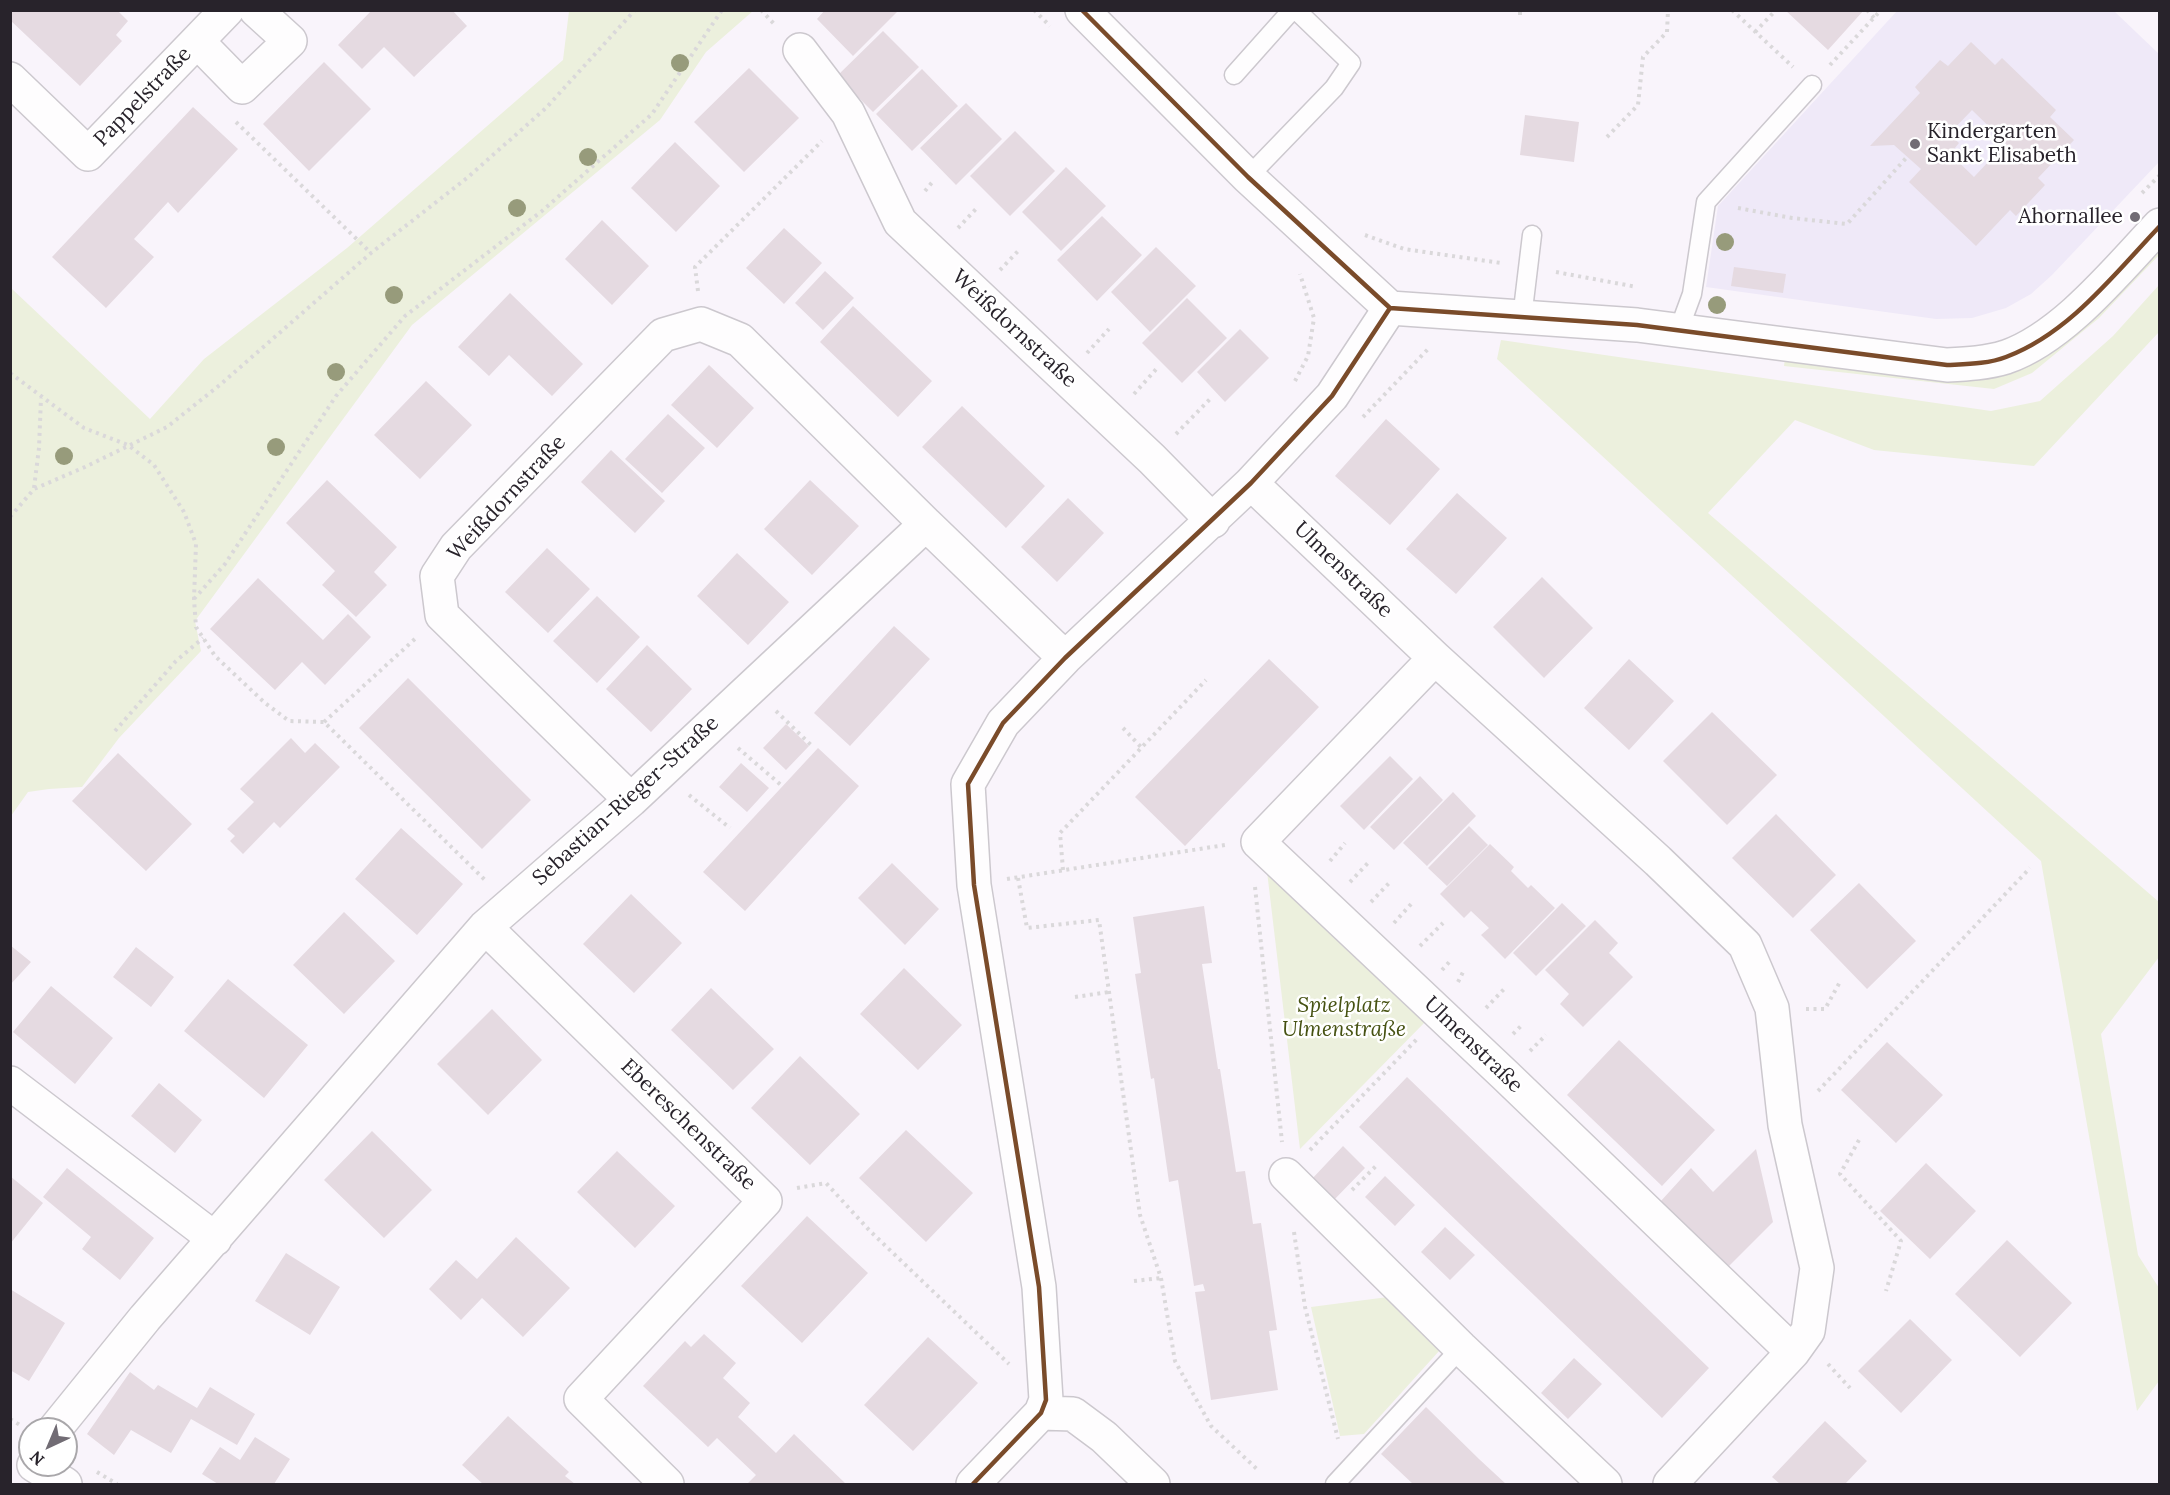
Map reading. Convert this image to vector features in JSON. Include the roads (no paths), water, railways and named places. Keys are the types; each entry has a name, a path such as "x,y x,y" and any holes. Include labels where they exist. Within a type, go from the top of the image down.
{"street":[{"name":"Pappelstraße","path":"10,79 88,154 226,10"},
{"name":"Pappelstraße","path":"197,41 242,87 290,41 256,10"},
{"path":"1082,10 1248,177 1390,308 1636,325 1947,365 1986,361 2006,357 2052,333 2160,225"},
{"name":"Weißdornstraße","path":"800,50 848,113 900,222 1152,459 1213,521"},
{"path":"973,1485 1043,1407 1039,1287 974,885 968,784 1003,723 1065,658 1213,521 1332,396 1390,308"},
{"name":"Weißdornstraße","path":"631,800 441,615 437,576 456,547 663,335 701,324 740,340 926,524"},
{"name":"Ulmenstraße","path":"1251,483 1435,658 1658,861 1744,945 1772,1008 1785,1125 1817,1268 1808,1330 1793,1352 1670,1485"},
{"path":"926,524 1065,658"},
{"name":"Sebastian-Rieger-Straße","path":"65,1417 145,1318 485,927 631,800 926,524"},
{"name":"Ulmenstraße","path":"1435,658 1258,842 1793,1352"},
{"name":"Ebereschenstraße","path":"485,927 765,1201 581,1399 667,1485"},
{"path":"10,1083 215,1239"},
{"path":"1286,1175 1461,1348 1605,1485"},
{"path":"1043,1407 1073,1414 1104,1437 1153,1485"}],"lane":[{"path":"1234,75 1294,10 1351,63 1334,88 1248,177"},
{"path":"1678,332 1692,294 1706,202 1812,85"},
{"path":"1522,318 1532,235"},
{"path":"1347,1480 1461,1348"}],"place":[{"name":"Kindergarten Sankt Elisabeth","path":"1915,144"},
{"name":"Ahornallee","path":"2135,217"}],"park label":[{"name":"Spielplatz Ulmenstraße","path":"1344,1018"}]}
